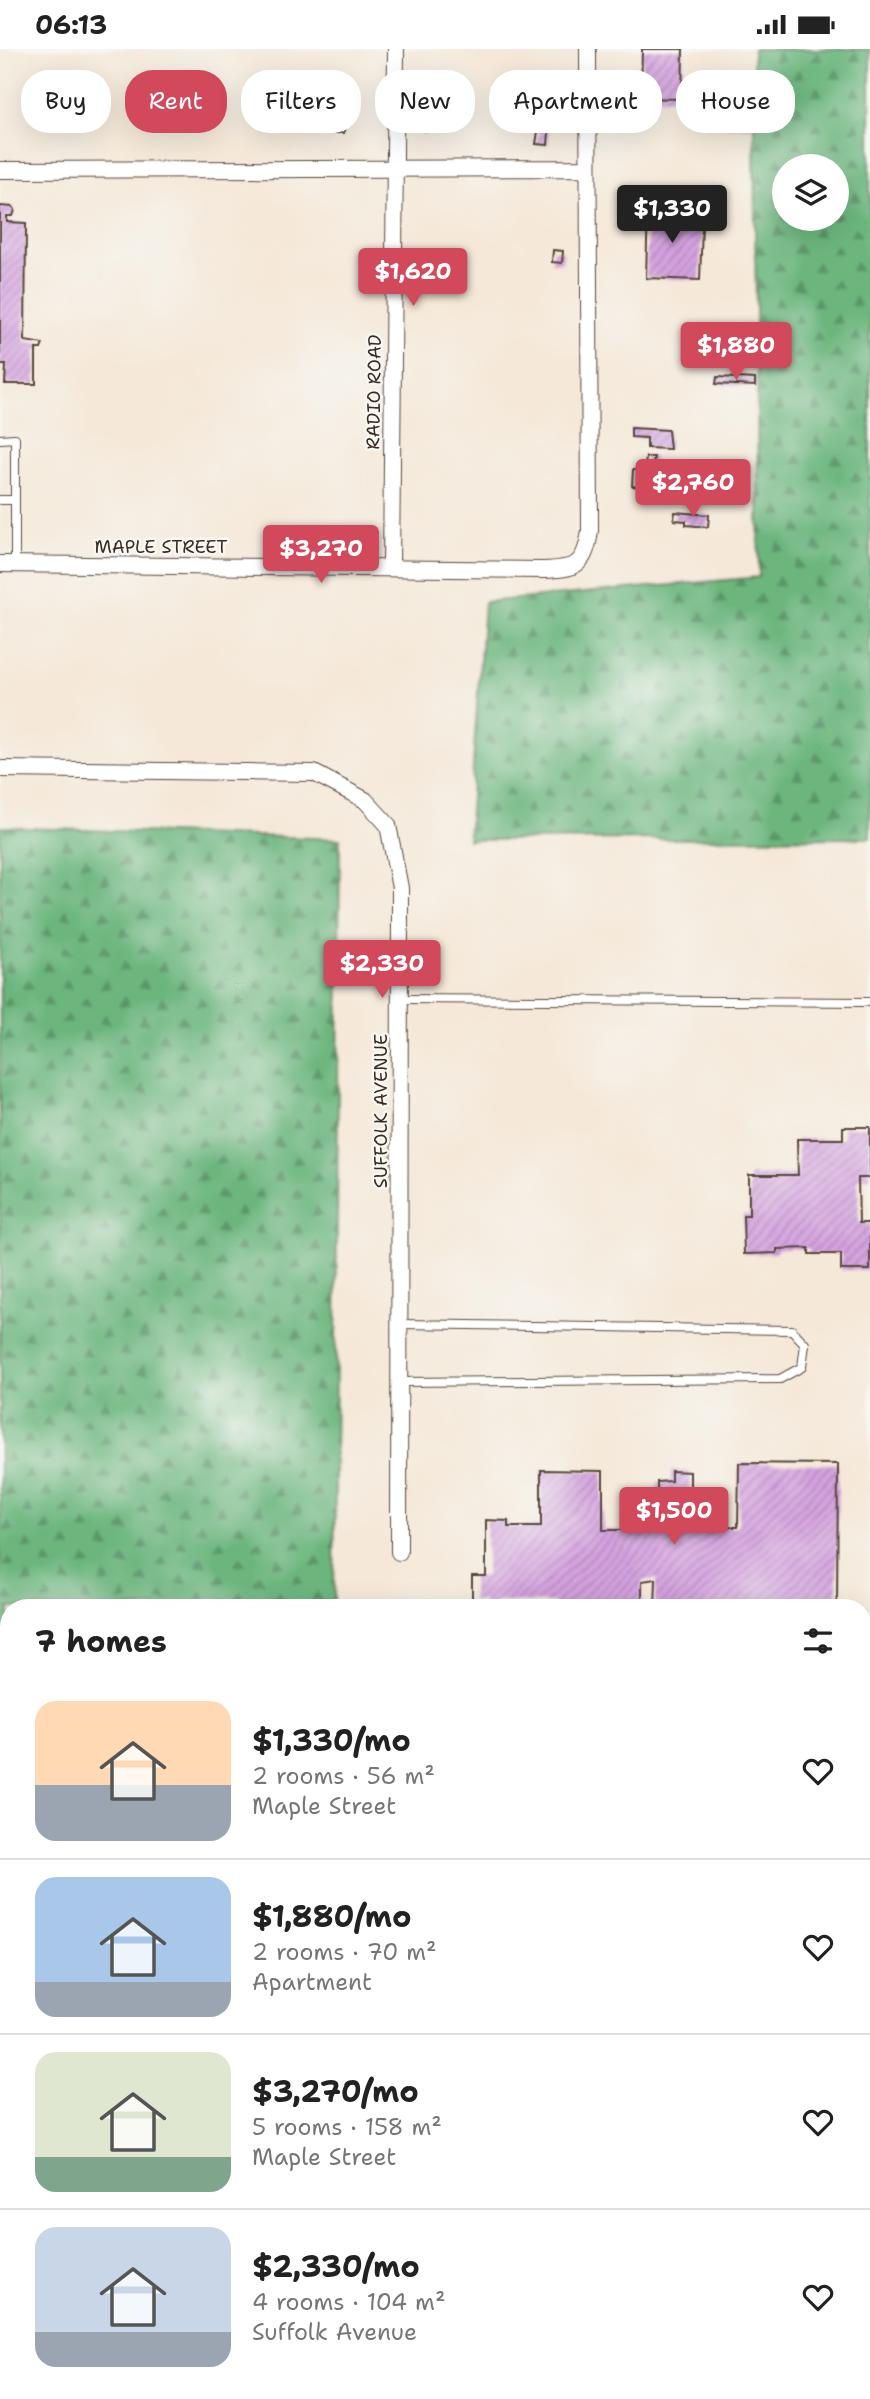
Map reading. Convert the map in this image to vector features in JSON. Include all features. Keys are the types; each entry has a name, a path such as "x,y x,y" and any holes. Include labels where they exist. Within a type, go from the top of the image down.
{"street":[{"name":"RADIO ROAD","path":"391,567 396,49"},
{"path":"0,170 588,168 588,49"},
{"name":"MAPLE STREET","path":"7,564 567,569 582,560 587,553 590,531 588,168"},
{"name":"SUFFOLK AVENUE","path":"0,769 314,773 365,800 388,825 400,888 399,1552"}],"lane":[{"path":"0,439 15,438 15,500 7,564"},
{"path":"0,500 15,500"},
{"path":"400,999 870,1002"},
{"path":"400,1324 792,1330 805,1344 802,1367 780,1379 400,1382"}],"green space":[{"path":"753,49 870,49 870,838 468,840 484,602 759,577 754,133 795,133 795,70 753,70"},
{"path":"0,827 340,839 334,1599 0,1599"}],"building":[{"path":"642,49 683,49 683,70 676,70 676,99 662,99 662,70 642,70"},
{"path":"538,133 549,133 548,145 536,144"},
{"path":"648,205 683,207 682,225 702,226 700,280 646,278"},
{"path":"0,206 13,207 15,210 13,216 7,216 7,222 26,223 25,341 43,344 41,349 36,349 36,384 5,384 6,365 0,365"},
{"path":"553,250 563,251 562,263 552,262"},
{"path":"717,377 755,379 755,386 716,384"},
{"path":"631,428 668,430 670,449 647,448 647,438 631,437"},
{"path":"646,457 654,457 651,487 643,486"},
{"path":"633,470 640,470 639,487 632,486"},
{"path":"675,512 709,515 708,527 686,525 686,521 674,520"},
{"path":"843,1127 870,1127 870,1178 858,1178 859,1223 870,1223 870,1270 841,1270 841,1254 809,1254 809,1248 744,1254 743,1215 749,1215 749,1175 798,1175 797,1139 843,1139"},
{"path":"739,1463 838,1464 837,1599 655,1599 656,1579 642,1581 642,1599 472,1599 472,1576 486,1576 486,1520 508,1521 508,1527 541,1527 541,1470 603,1471 603,1530 635,1530 635,1525 647,1525 647,1532 657,1531 657,1482 671,1481 671,1471 690,1472 690,1527 738,1527"}]}
